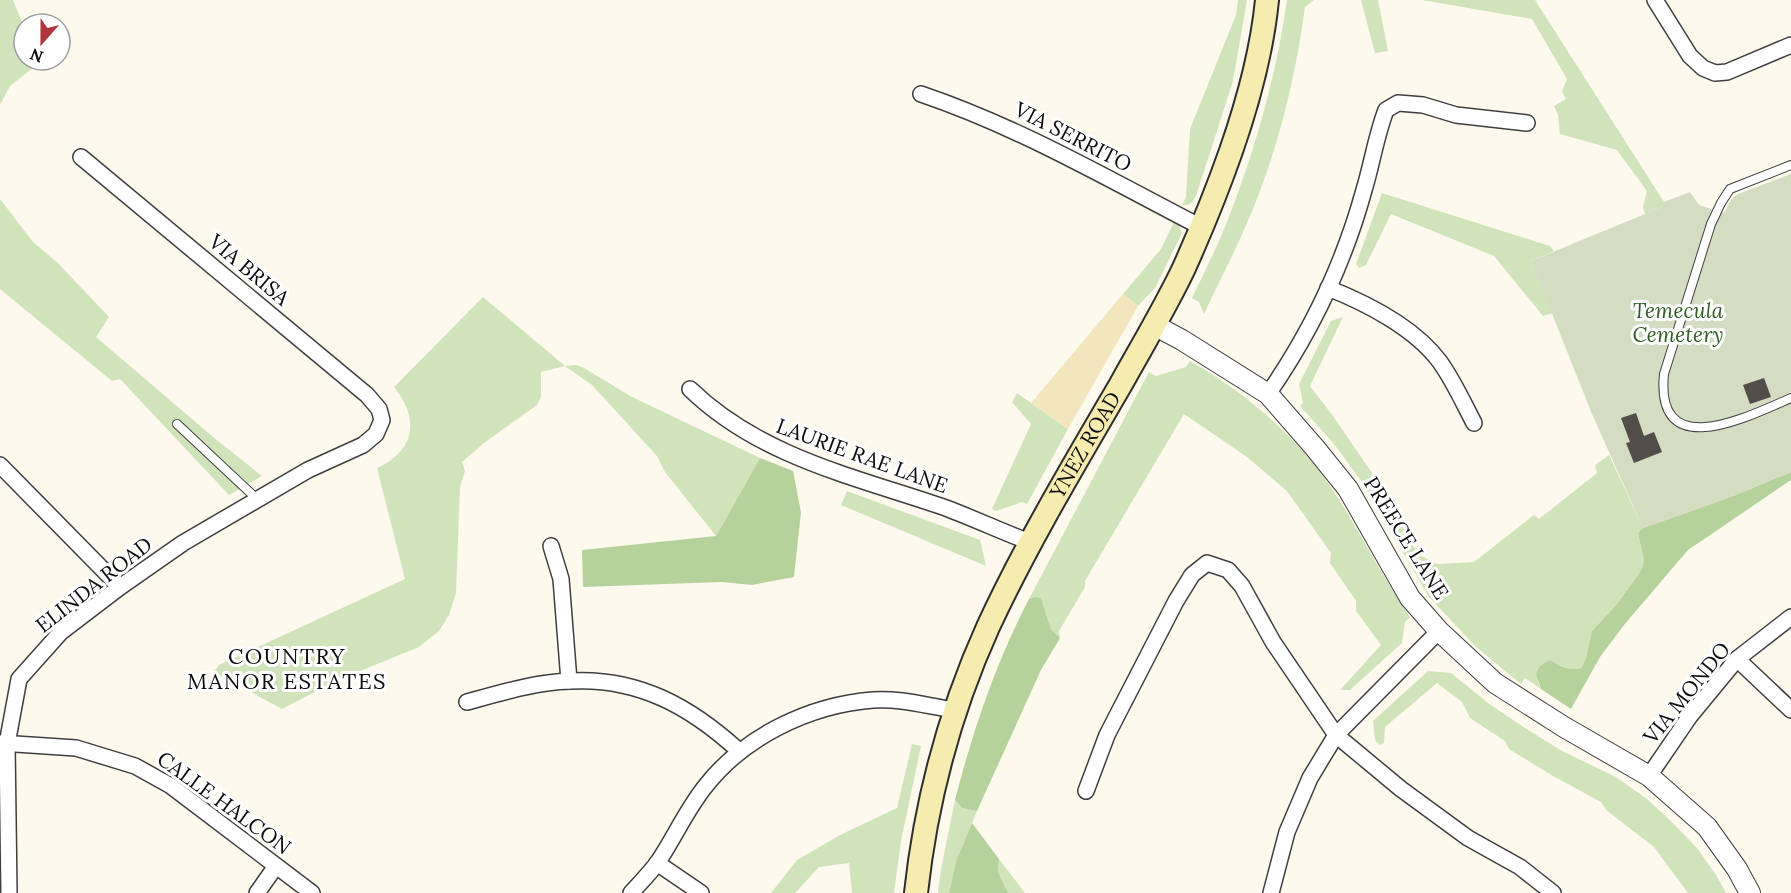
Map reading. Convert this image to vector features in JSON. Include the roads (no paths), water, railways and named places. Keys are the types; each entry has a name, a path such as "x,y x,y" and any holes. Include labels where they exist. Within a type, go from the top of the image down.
{"main road":[{"name":"YNEZ ROAD","path":"916,893 920,853 931,797 954,710 988,627 1032,543 1154,325 1202,226 1222,178 1241,122 1257,63 1267,0"}],"street":[{"path":"1655,0 1690,56 1703,69 1715,73 1727,72 1791,45"},
{"name":"VIA SERRITO","path":"921,94 970,111 1047,145 1202,226"},
{"path":"1268,394 1297,351 1328,288 1351,232 1386,110 1398,104 1415,105 1456,115 1527,123"},
{"name":"VIA BRISA","path":"81,157 367,395 379,409 382,420"},
{"path":"1328,288 1384,314 1415,338 1439,361 1474,423"},
{"name":"PREECE LANE","path":"1154,325 1268,394 1347,489 1410,598 1439,632 1496,683 1564,727 1649,776 1707,827 1737,869 1750,893"},
{"name":"LAURIE RAE LANE","path":"690,389 726,420 764,443 832,470 949,509 1032,543"},
{"name":"ELINDA ROAD","path":"9,893 3,743 19,679 61,632 120,586 183,543 257,499 308,470 363,446 376,434 382,420"},
{"path":"0,465 120,586"},
{"path":"551,546 561,579 569,681"},
{"path":"1086,791 1107,735 1176,601 1192,575 1207,563 1228,570 1242,586 1273,642 1336,735 1401,789 1468,838 1520,867 1553,893"},
{"name":"VIA MONDO","path":"1649,776 1690,716 1737,658 1791,617"},
{"path":"1270,893 1287,832 1310,778 1336,735 1439,632"},
{"path":"1737,658 1791,710"},
{"path":"467,702 511,690 569,681 621,684 660,697 689,711 740,751"},
{"path":"631,893 657,863 704,787 740,751 784,724 824,707 874,700 902,701 954,710"},
{"name":"CALLE HALCON","path":"3,743 76,748 135,766 171,786 312,893"},
{"path":"657,863 701,893"},
{"path":"256,893 276,866"}],"lane":[{"path":"1791,165 1731,189 1721,203 1711,224 1664,374 1662,390 1667,408 1682,425 1705,429 1743,419 1791,398"},
{"path":"177,424 257,499"}],"district":[{"name":"COUNTRY MANOR ESTATES","path":"287,668"}],"park label":[{"name":"Temecula Cemetery","path":"1678,323"}]}
